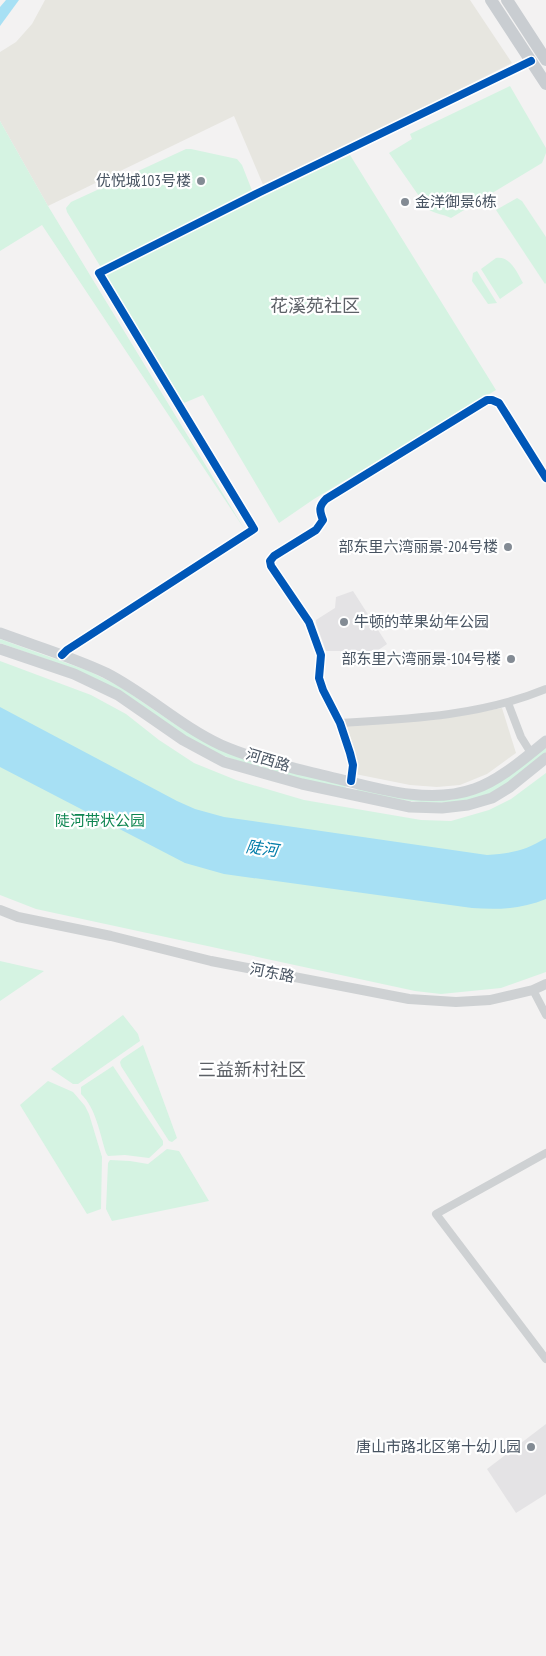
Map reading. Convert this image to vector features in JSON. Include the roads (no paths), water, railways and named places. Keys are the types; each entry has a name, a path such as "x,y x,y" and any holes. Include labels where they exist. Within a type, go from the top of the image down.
{"main road":[{"path":"491,0 546,84"},
{"path":"507,0 546,60"},
{"name":"河西路","path":"0,633 106,673 137,691 191,728 222,745 275,763 382,789 420,795 453,795 476,789 505,773 546,741"},
{"name":"河西路","path":"0,649 74,674 118,695 183,740 224,762 302,784 410,807 442,808 468,805 492,798 510,787 546,758"},
{"path":"351,782 351,794"}],"street":[{"path":"62,655 254,529 99,273 260,192 531,61"},
{"path":"351,782 353,765 340,723 319,678 322,655 309,622 271,566 270,561 274,556 320,526 323,520 320,510 321,504 326,499 487,400 499,403 546,478"},
{"path":"340,723 438,716 508,703 546,689"},
{"path":"508,703 521,737 531,753"},
{"name":"河东路","path":"0,910 18,917 111,936 211,961 409,1000 456,1002 490,1000 533,990 546,984"},
{"path":"533,990 546,1015"},
{"path":"544,1354 436,1214 546,1153"}],"water":[{"path":"6,0 19,0 0,26 0,7"},
{"name":"陡河","path":"0,707 177,801 195,809 224,817 487,855 518,851 546,838 546,899 510,908 472,908 224,874 185,863 0,767"}],"place":[{"name":"优悦城103号楼","path":"201,181"},
{"name":"金洋御景6栋","path":"405,202"},
{"name":"部东里六湾丽景-204号楼","path":"508,547"},
{"name":"牛顿的苹果幼年公园","path":"344,622"},
{"name":"部东里六湾丽景-104号楼","path":"511,659"},
{"name":"唐山市路北区第十幼儿园","path":"531,1447"}],"district":[{"name":"花溪苑社区","path":"315,306"},
{"name":"三益新村社区","path":"252,1070"}],"park label":[{"name":"陡河带状公园","path":"100,821"}]}
